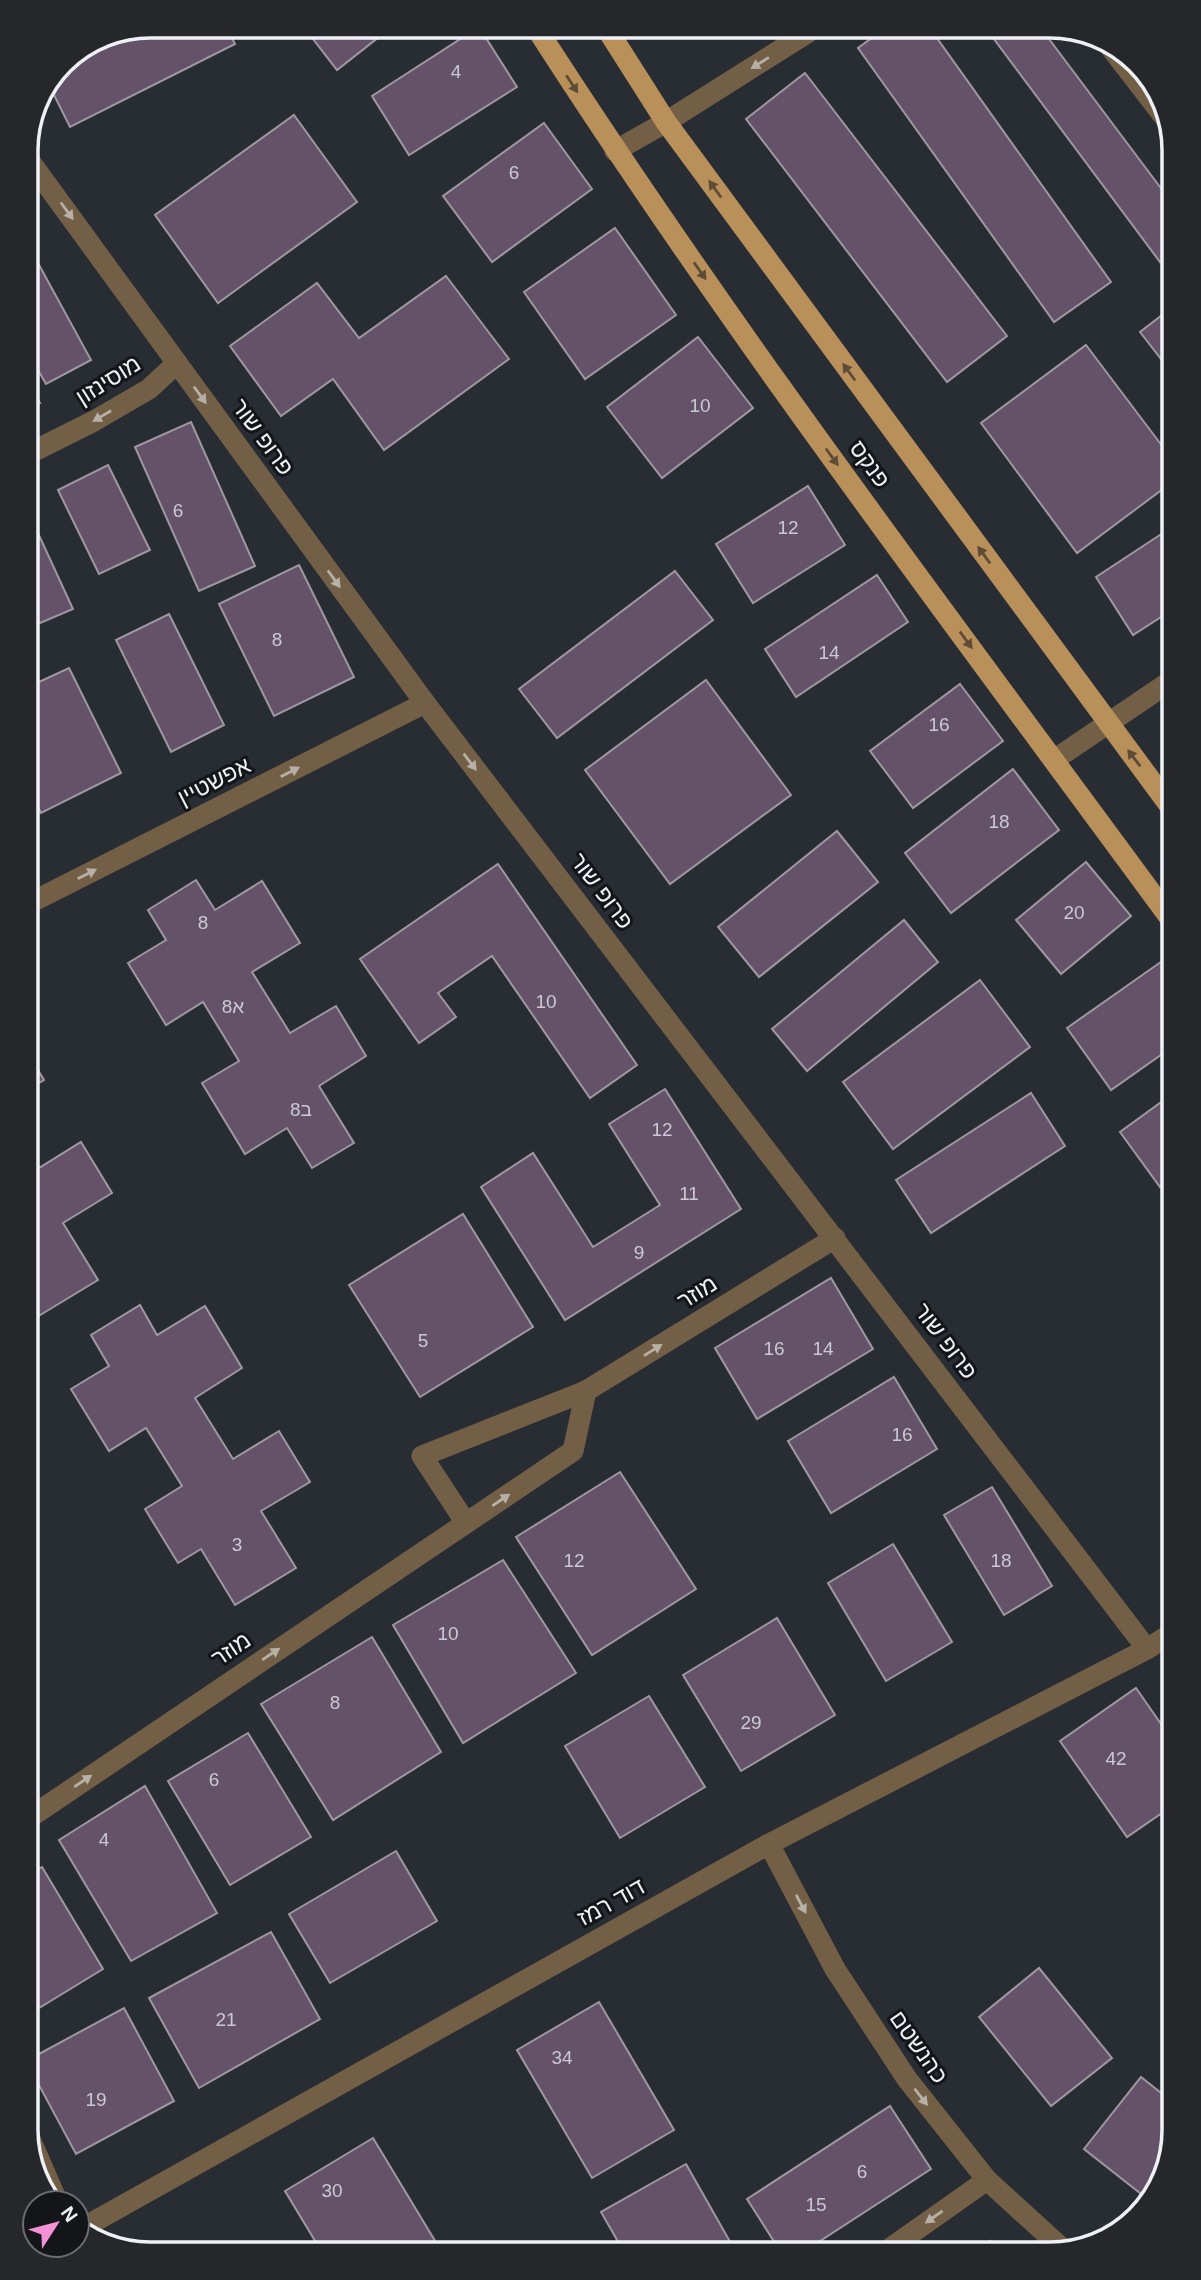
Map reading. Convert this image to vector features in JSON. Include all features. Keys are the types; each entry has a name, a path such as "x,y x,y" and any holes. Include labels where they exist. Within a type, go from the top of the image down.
{"main road":[{"name":"פנקס","path":"543,38 615,151 808,423 1162,907"},
{"name":"פנקס","path":"613,39 666,122 1162,796"}],"street":[{"path":"615,151 798,39"},
{"path":"1130,72 1146,93"},
{"name":"פרופ שור","path":"39,174 425,704 1147,1649"},
{"name":"מוסינזון","path":"39,449 149,389 177,363"},
{"path":"1054,760 1162,687"},
{"name":"אפשטיין","path":"39,899 425,704"},
{"name":"מוזר","path":"466,1523 422,1456 586,1391 835,1238"},
{"name":"מוזר","path":"38,1812 573,1451 586,1391"},
{"name":"דוד רמז","path":"91,2223 769,1844 1162,1639"},
{"name":"כהנשטם","path":"769,1844 835,1969 907,2079 987,2180 1054,2241"},
{"path":"899,2242 987,2180"}],"building":[{"path":"232,38 235,44 70,127 54,95 77,66 95,54 115,44 136,39"},
{"path":"312,38 377,38 337,70"},
{"path":"461,38 486,38 517,87 409,155 372,96"},
{"path":"871,39 937,39 1111,282 1054,322 858,48"},
{"path":"994,39 1049,39 1162,190 1160,262"},
{"path":"805,73 1007,336 947,382 746,119"},
{"path":"294,115 357,202 218,303 155,215"},
{"path":"544,123 592,189 492,262 443,196"},
{"path":"615,228 676,315 585,379 524,292"},
{"path":"39,265 91,360 46,384 39,372"},
{"path":"446,276 509,359 384,450 333,379 281,416 230,346 317,283 359,338"},
{"path":"1162,315 1162,360 1140,332"},
{"path":"698,337 753,408 662,478 607,407"},
{"path":"1086,345 1162,446 1162,490 1077,553 981,423"},
{"path":"191,422 255,566 199,591 135,447"},
{"path":"108,465 150,550 99,574 58,490"},
{"path":"808,486 845,545 753,603 716,544"},
{"path":"1162,534 1162,616 1133,635 1096,577"},
{"path":"39,535 73,609 39,624"},
{"path":"299,565 354,677 274,716 219,604"},
{"path":"675,571 713,620 557,738 519,689"},
{"path":"877,575 908,622 796,697 765,649"},
{"path":"169,614 224,725 171,752 116,640"},
{"path":"69,668 121,773 41,813 39,808 39,682"},
{"path":"706,680 791,795 670,884 585,770"},
{"path":"960,684 1003,741 913,808 870,751"},
{"path":"1013,769 1059,830 951,913 905,853"},
{"path":"837,831 878,882 759,977 718,927"},
{"path":"1086,862 1131,916 1061,974 1016,920"},
{"path":"498,864 637,1065 590,1098 492,956 438,993 456,1017 419,1043 360,959"},
{"path":"196,880 215,910 262,881 300,943 252,972 290,1033 336,1006 366,1056 319,1086 354,1143 312,1168 287,1128 245,1154 202,1083 239,1061 203,1002 166,1025 128,963 166,940 148,910"},
{"path":"904,920 938,962 807,1071 772,1029"},
{"path":"1162,961 1162,1054 1111,1090 1067,1028"},
{"path":"980,980 1030,1047 893,1149 843,1082"},
{"path":"39,1071 44,1080 39,1083"},
{"path":"665,1089 741,1209 565,1320 481,1187 533,1153 593,1247 660,1205 609,1124"},
{"path":"1031,1093 1065,1146 931,1233 896,1180"},
{"path":"1162,1101 1162,1186 1160,1187 1120,1132"},
{"path":"81,1142 112,1193 63,1223 98,1280 38,1316 38,1168"},
{"path":"463,1214 533,1327 420,1397 349,1285"},
{"path":"831,1278 873,1349 757,1419 715,1348"},
{"path":"140,1305 157,1335 205,1306 242,1368 195,1398 233,1459 279,1431 310,1482 261,1511 296,1568 235,1605 201,1549 178,1563 145,1509 182,1486 146,1428 109,1451 71,1389 109,1366 91,1335"},
{"path":"894,1377 937,1449 831,1513 788,1441"},
{"path":"620,1472 696,1589 592,1655 516,1537"},
{"path":"992,1487 1052,1586 1004,1615 944,1515"},
{"path":"893,1544 952,1642 886,1681 828,1583"},
{"path":"503,1560 576,1673 463,1743 393,1625"},
{"path":"777,1618 835,1715 741,1771 683,1675"},
{"path":"372,1637 441,1752 333,1820 261,1704"},
{"path":"1136,1688 1162,1725 1162,1813 1127,1837 1060,1741"},
{"path":"649,1696 705,1787 620,1838 565,1746"},
{"path":"248,1733 311,1837 230,1885 168,1781"},
{"path":"145,1786 217,1913 131,1961 59,1840"},
{"path":"396,1851 437,1921 330,1983 289,1914"},
{"path":"42,1867 103,1969 38,2009 38,1869"},
{"path":"271,1932 320,2019 199,2088 149,1998"},
{"path":"1039,1968 1112,2058 1051,2106 979,2017"},
{"path":"599,2002 674,2130 592,2178 517,2050"},
{"path":"124,2008 174,2101 76,2154 38,2083 38,2054"},
{"path":"1141,2077 1162,2094 1160,2151 1157,2165 1142,2195 1084,2149"},
{"path":"890,2106 931,2169 819,2242 774,2242 747,2199"},
{"path":"373,2138 435,2241 315,2241 285,2191"},
{"path":"686,2164 730,2242 618,2242 601,2212"}]}
